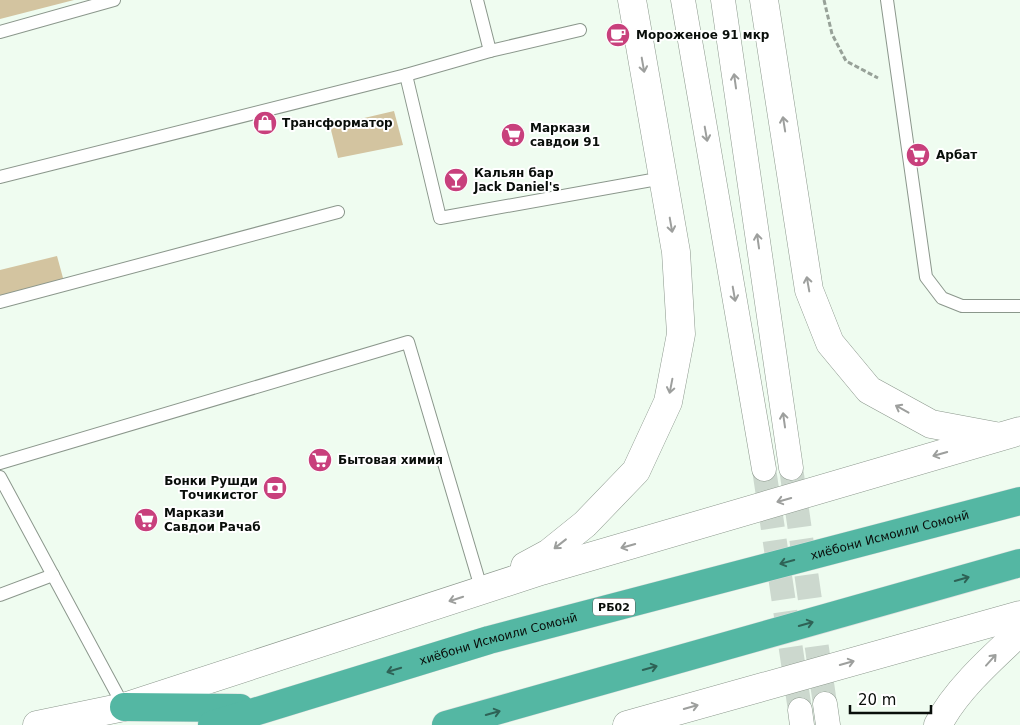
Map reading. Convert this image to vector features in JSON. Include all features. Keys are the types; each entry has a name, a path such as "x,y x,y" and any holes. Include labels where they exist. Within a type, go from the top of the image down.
{"highway":[{"name":"хиёбони Исмоили Сомонӣ","path":"212,725 489,640 1020,501"},
{"path":"446,725 1020,562"},
{"path":"124,707 271,708"}],"street":[{"path":"482,591 548,553 586,524 636,471 668,402 681,334 676,252 632,0"},
{"path":"682,0 764,469"},
{"path":"723,0 791,468"},
{"path":"764,0 809,290 830,343 868,390 930,424 1009,434"},
{"path":"37,725 124,707 482,591 1009,434"},
{"path":"627,725 1020,615"},
{"path":"938,725 945,712 995,655 1020,632"}],"lane":[{"path":"0,32 114,0"},
{"path":"477,0 490,51"},
{"path":"887,0 926,277 942,298 962,306 1020,306"},
{"path":"0,177 406,75 490,51 580,30"},
{"path":"406,75 440,218 663,178"},
{"path":"0,302 338,212"},
{"path":"0,463 408,342 482,591"},
{"path":"0,477 124,707"},
{"path":"0,595 53,575"}],"path":[{"path":"824,0 832,34 846,61 899,88"}],"shaded area":[{"path":"0,0 74,0 0,19"},
{"path":"394,111 403,145 338,158 330,126"},
{"path":"57,256 66,289 0,306 0,270"}],"tunnel":[{"path":"791,468 825,704"},
{"path":"764,469 800,710"}],"place":[{"name":"Мороженое 91 мкр","path":"618,35"},
{"name":"Трансформатор","path":"265,123"},
{"name":"Маркази савдои 91","path":"513,135"},
{"name":"Арбат","path":"918,155"},
{"name":"Кальян бар Jack Daniel's","path":"456,180"},
{"name":"Бытовая химия","path":"320,460"},
{"name":"Бонки Рушди Точикистог","path":"275,488"},
{"name":"Маркази Савдои Рачаб","path":"146,520"}]}
